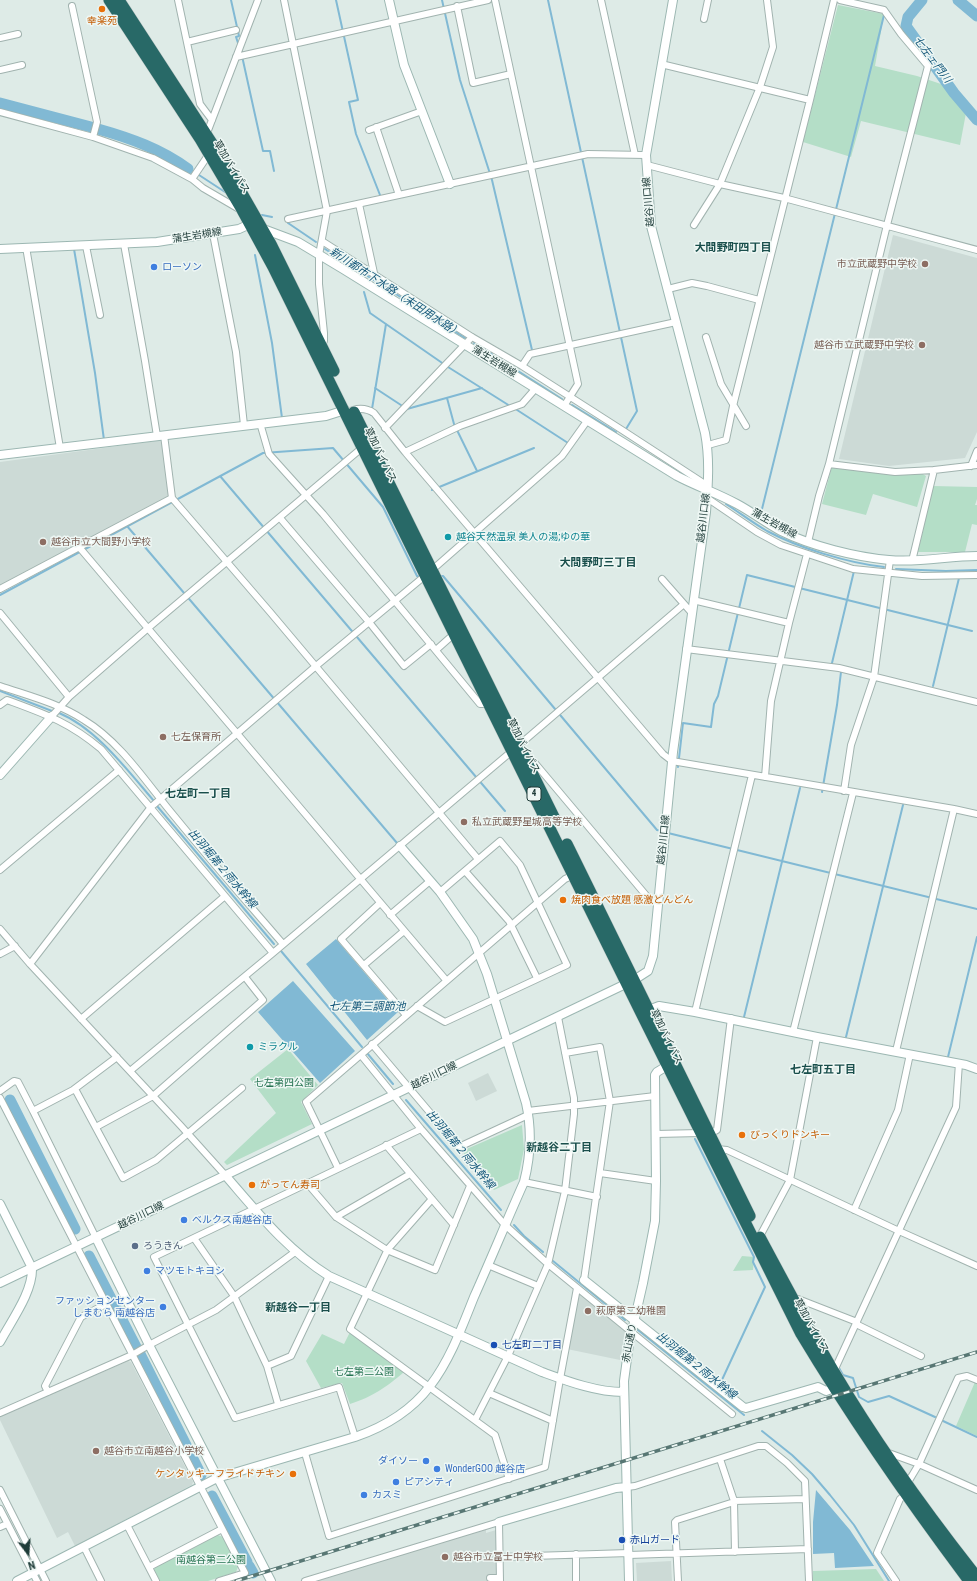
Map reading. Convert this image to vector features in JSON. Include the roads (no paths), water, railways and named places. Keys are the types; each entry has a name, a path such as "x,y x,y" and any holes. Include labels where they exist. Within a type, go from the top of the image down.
{"highway":[{"name":"草加バイパス","path":"109,0 209,154 242,210 349,410 515,748 574,875 645,1011 801,1334 834,1388 969,1581"},
{"name":"草加バイパス","path":"119,0 207,133 263,230 320,343 363,447 429,572 454,634 488,703 515,748 528,766 630,982"},
{"name":"草加バイパス","path":"645,1011 667,1066 705,1134 717,1149 793,1300 834,1371 906,1489 977,1577"}],"street":[{"path":"178,0 200,104 212,120"},
{"path":"207,133 258,0"},
{"path":"284,0 327,210 319,255 319,284 324,333 324,341 320,343"},
{"path":"389,0 404,65 450,184"},
{"path":"236,57 293,43 394,22 460,4 488,0"},
{"path":"495,0 578,384 564,406"},
{"path":"601,0 635,155"},
{"name":"越谷川口線","path":"0,1283 630,982 648,971 652,964 672,761 708,492 708,445 668,289 650,226 646,155 673,0"},
{"path":"704,19 708,0"},
{"path":"694,225 720,184 760,87 773,47 767,0"},
{"path":"708,445 726,440 784,198 810,100 834,0"},
{"path":"808,542 819,496 830,464 887,225 928,66 901,34 884,10 840,0"},
{"path":"460,4 473,83 511,74"},
{"path":"72,6 97,122 93,137"},
{"path":"187,42 236,30"},
{"path":"0,38 18,34"},
{"path":"661,64 810,100"},
{"path":"0,70 22,65"},
{"path":"369,130 422,111"},
{"path":"0,112 93,137 153,158 192,179 210,192 242,210"},
{"path":"376,127 399,195"},
{"path":"192,179 209,154"},
{"path":"288,219 588,154 646,155"},
{"path":"646,165 720,184 784,198 977,250"},
{"path":"359,204 374,273"},
{"name":"蒲生岩槻線","path":"0,249 157,242 239,229 250,224 298,242 466,344 677,476 708,492 738,504 782,531 808,542 864,557 912,561 977,556"},
{"path":"213,234 236,352 244,425"},
{"path":"322,241 472,337 522,366 570,397 708,492 757,532 781,545 853,569 888,574 922,576 977,575"},
{"path":"124,244 172,498 228,562 478,859"},
{"path":"86,246 100,315"},
{"path":"26,248 60,448"},
{"path":"668,289 692,283 759,300"},
{"path":"522,366 530,354 676,322"},
{"path":"385,428 472,337"},
{"path":"706,337 721,384 746,426"},
{"path":"405,452 460,426 522,404 536,388"},
{"path":"0,455 326,416 349,410 369,410 374,413 405,452 598,679 663,754 672,761 977,814"},
{"path":"30,964 150,807 429,572 562,456 587,421"},
{"path":"260,423 269,454 323,514 480,704 488,703"},
{"path":"0,775 69,697 147,629 363,447"},
{"path":"830,464 895,472 934,470 974,465 977,451"},
{"path":"912,561 934,470"},
{"path":"0,590 172,498"},
{"path":"280,518 369,622 404,666 431,644"},
{"path":"79,547 446,980"},
{"path":"764,777 771,701 807,554"},
{"path":"844,791 851,746 874,677 890,560"},
{"path":"662,579 691,612"},
{"path":"693,600 789,623"},
{"path":"130,1071 360,880 598,679 684,604"},
{"path":"0,613 69,697"},
{"path":"436,650 454,634"},
{"path":"686,649 780,662 839,668 977,702"},
{"path":"462,682 475,676"},
{"path":"0,686 61,706 85,720 103,734 125,756 283,944"},
{"path":"0,705 7,700 52,716 90,739 101,749 119,770 273,953"},
{"path":"528,766 534,762 650,900 658,901"},
{"path":"0,870 119,770"},
{"path":"695,1012 752,775"},
{"path":"793,1032 853,792"},
{"path":"896,1051 954,809"},
{"path":"417,1006 445,1022 567,965 520,865 500,841 440,892"},
{"path":"17,1581 218,1478 355,1437 386,1424 409,1408 429,1387 444,1363 459,1334 524,1182 531,1139 528,1113 479,953 465,925 440,892 400,846"},
{"path":"465,871 512,925 537,978"},
{"path":"338,1168 306,1102 565,879 574,875"},
{"path":"390,915 430,881"},
{"path":"81,1019 226,896"},
{"path":"380,903 341,939 406,1015"},
{"path":"0,929 30,964 295,1252 329,1276 560,1379 613,1392 623,1392"},
{"path":"364,965 404,931"},
{"path":"0,954 15,946"},
{"path":"96,1127 153,1096 263,1000 244,977"},
{"path":"645,1011 659,1006 731,1018 817,1037 959,1063 977,1069"},
{"path":"475,1420 508,1356 548,1264 565,1191 574,1098 558,1016"},
{"path":"656,1134 705,1134 717,1130 731,1018"},
{"path":"760,1236 790,1180 817,1037"},
{"path":"372,1044 459,1147 528,1113 655,1096"},
{"path":"564,1053 600,1047 610,1101 584,1280 743,1408 818,1387 826,1391 834,1388"},
{"path":"361,1054 421,1129 505,1225 548,1264 732,1414"},
{"path":"854,1210 898,1110 910,1054"},
{"path":"32,1110 75,1089 117,1057"},
{"path":"834,1371 956,1107 959,1063"},
{"name":"赤山通り","path":"629,1581 623,1392 628,1344 635,1320 655,1221 655,1075 667,1066"},
{"path":"0,1091 14,1081 18,1082 149,1345 271,1581"},
{"path":"75,1089 123,1178 156,1160 242,1088"},
{"path":"0,1098 245,1573 219,1581"},
{"path":"355,1437 339,1387 235,1418 154,1257 421,1129"},
{"path":"386,1145 454,1225"},
{"path":"717,1149 727,1150 977,1266"},
{"path":"600,1173 656,1181"},
{"path":"336,1217 410,1174"},
{"path":"524,1182 596,1197"},
{"path":"307,1183 336,1217 387,1250 435,1270 470,1186"},
{"path":"432,1199 387,1250 350,1329 495,1435 509,1479"},
{"path":"0,1342 28,1289 32,1276 32,1268 1,1206"},
{"path":"194,1238 234,1296 267,1366 278,1404"},
{"path":"0,1413 132,1355 216,1310 295,1252"},
{"path":"488,1265 538,1286"},
{"path":"267,1366 291,1356 329,1276"},
{"path":"305,1453 329,1536 545,1467 577,1288"},
{"path":"793,1300 798,1299 857,1323 921,1356"},
{"path":"48,1392 45,1386 81,1317 106,1304"},
{"path":"896,1581 877,1552 900,1499 919,1464 958,1378 967,1376 977,1380"},
{"path":"489,1393 553,1421"},
{"path":"305,1581 498,1522 616,1488 635,1486 758,1446 766,1446 787,1463 804,1480 809,1581"},
{"path":"884,1451 919,1464 977,1490"},
{"path":"720,1459 734,1501 735,1552"},
{"path":"0,1490 36,1571 37,1581"},
{"path":"678,1581 675,1522 677,1520 734,1501 805,1499"},
{"path":"0,1510 36,1571 46,1581"},
{"path":"490,1578 500,1580 498,1522"},
{"path":"0,1527 7,1524"},
{"path":"127,1525 156,1581"},
{"path":"149,1567 222,1529"},
{"path":"84,1547 101,1581"},
{"path":"500,1557 576,1554 676,1554 808,1548"},
{"path":"576,1554 576,1581"}],"water":[{"name":"七左第三調節池","path":"336,939 398,1012 367,1040 306,964"},
{"path":"293,981 355,1051 320,1083 258,1012"},
{"path":"816,1490 850,1530 874,1566 835,1568 834,1553 813,1554 813,1522"}],"waterway":[{"path":"231,0 239,36 236,37 239,46"},
{"path":"336,0 358,100 349,102 356,134 380,195"},
{"path":"442,0 460,80 492,180 532,350"},
{"path":"548,0 637,411 626,429"},
{"name":"七左ェ門川","path":"922,0 908,17 906,26 954,93 977,120"},
{"path":"958,0 977,16"},
{"path":"762,509 884,15"},
{"path":"242,56 263,151 270,151 274,171"},
{"name":"新川都市下水路（末田用水路）","path":"0,103 91,127"},
{"name":"新川都市下水路（末田用水路）","path":"98,129 145,145 178,162 188,169"},
{"name":"新川都市下水路（末田用水路）","path":"199,175 225,192"},
{"name":"新川都市下水路（末田用水路）","path":"262,215 272,217"},
{"name":"新川都市下水路（末田用水路）","path":"288,223 316,242"},
{"path":"74,249 95,373 104,440"},
{"name":"新川都市下水路（末田用水路）","path":"325,249 465,338"},
{"path":"255,255 272,343 282,418"},
{"path":"364,292 370,313 448,367 510,406"},
{"path":"371,415 386,324"},
{"name":"新川都市下水路（末田用水路）","path":"474,343 562,399"},
{"path":"375,388 407,409 482,388"},
{"path":"447,398 454,424 477,471"},
{"name":"新川都市下水路（末田用水路）","path":"572,405 616,432"},
{"path":"514,408 568,443"},
{"path":"0,595 263,453 333,448 383,507 417,576 422,576"},
{"path":"432,490 534,448"},
{"path":"220,476 505,811"},
{"name":"新川都市下水路（末田用水路）","path":"726,504 767,531 809,549 855,562 884,567"},
{"path":"127,526 397,843"},
{"name":"新川都市下水路（末田用水路）","path":"896,569 946,571 977,570"},
{"path":"832,663 854,571"},
{"path":"678,767 683,723 711,727 714,704 718,696 747,575 972,631"},
{"path":"438,576 443,576 657,830 662,831"},
{"path":"933,686 959,578"},
{"path":"822,792 837,705 841,672"},
{"name":"出羽堀第２雨水幹線","path":"0,691 52,711"},
{"name":"出羽堀第２雨水幹線","path":"59,713 86,729 111,751 154,801"},
{"path":"744,1017 800,788"},
{"path":"846,1037 903,805"},
{"name":"出羽堀第２雨水幹線","path":"157,806 274,944"},
{"path":"668,833 977,909"},
{"path":"948,1057 977,937"},
{"name":"出羽堀第２雨水幹線","path":"281,951 362,1047"},
{"name":"出羽堀第２雨水幹線","path":"367,1053 393,1084"},
{"path":"10,1100 75,1229"},
{"name":"出羽堀第２雨水幹線","path":"406,1100 501,1210"},
{"path":"695,1139 754,1257 753,1262 765,1287 721,1382"},
{"name":"出羽堀第２雨水幹線","path":"514,1225 524,1236 543,1252"},
{"path":"89,1256 136,1347"},
{"name":"出羽堀第２雨水幹線","path":"553,1261 625,1320"},
{"name":"出羽堀第２雨水幹線","path":"638,1330 744,1415"},
{"path":"140,1354 201,1475"},
{"path":"839,1368 843,1375 853,1378 859,1397 868,1402 889,1396 935,1417"},
{"path":"941,1420 977,1437"},
{"name":"出羽堀第２雨水幹線","path":"762,1431 792,1455 812,1474 830,1495 854,1525 889,1581"},
{"path":"212,1496 247,1562"},
{"path":"249,1566 253,1573"}],"railway":[{"path":"236,1581 977,1352"}],"place":[{"name":"幸楽苑","path":"102,9"},
{"name":"市立武蔵野中学校","path":"925,264"},
{"name":"ローソン","path":"154,267"},
{"name":"越谷市立武蔵野中学校","path":"922,345"},
{"name":"越谷天然温泉 美人の湯;ゆの華","path":"448,537"},
{"name":"越谷市立大間野小学校","path":"43,542"},
{"name":"七左保育所","path":"163,737"},
{"name":"私立武蔵野星城高等学校","path":"464,822"},
{"name":"焼肉食べ放題 感激どんどん","path":"563,900"},
{"name":"ミラクル","path":"250,1047"},
{"name":"びっくりドンキー","path":"742,1135"},
{"name":"がってん寿司","path":"252,1185"},
{"name":"ベルクス南越谷店","path":"184,1220"},
{"name":"ろうきん","path":"135,1246"},
{"name":"マツモトキヨシ","path":"147,1271"},
{"name":"ファッションセンター しまむら 南越谷店","path":"163,1307"},
{"name":"萩原第二幼稚園","path":"588,1311"},
{"name":"七左町二丁目","path":"494,1345"},
{"name":"越谷市立南越谷小学校","path":"96,1451"},
{"name":"ダイソー","path":"426,1461"},
{"name":"WonderGOO 越谷店","path":"437,1469"},
{"name":"ケンタッキーフライドチキン","path":"293,1474"},
{"name":"ピアシティ","path":"396,1482"},
{"name":"カスミ","path":"364,1495"},
{"name":"赤山ガード","path":"622,1540"},
{"name":"越谷市立富士中学校","path":"445,1557"}],"district":[{"name":"大間野町四丁目","path":"733,248"},
{"name":"大間野町三丁目","path":"598,563"},
{"name":"七左町一丁目","path":"198,794"},
{"name":"七左町五丁目","path":"823,1070"},
{"name":"新越谷二丁目","path":"559,1148"},
{"name":"新越谷一丁目","path":"298,1308"}],"park label":[{"name":"七左第四公園","path":"284,1083"},
{"name":"七左第二公園","path":"364,1372"},
{"name":"南越谷第二公園","path":"211,1560"}]}
